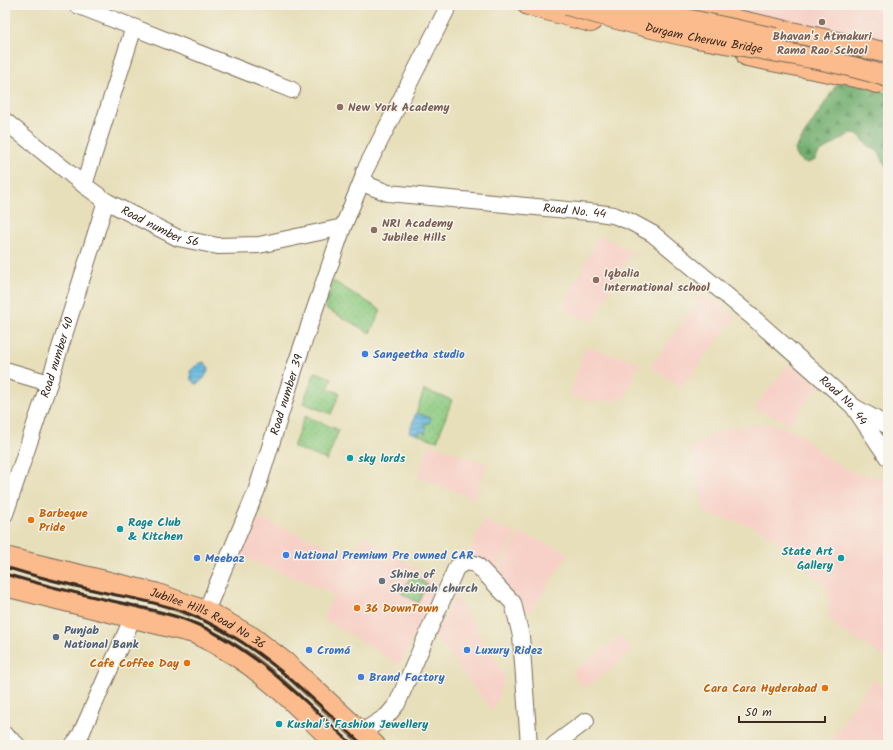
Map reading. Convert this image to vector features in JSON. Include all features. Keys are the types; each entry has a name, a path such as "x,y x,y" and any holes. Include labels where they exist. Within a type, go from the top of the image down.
{"main road":[{"path":"528,5 634,33 865,79 888,86"},
{"name":"Durgam Cheruvu Bridge","path":"567,5 695,38 802,56 868,70 888,77"},
{"name":"Durgam Cheruvu Bridge","path":"620,5 869,57 888,64"},
{"path":"634,33 661,5"},
{"path":"668,5 888,53"},
{"name":"Jubilee Hills Road No 36","path":"5,557 155,593 206,611 252,637 286,662 368,738"},
{"path":"110,612 119,585"},
{"name":"Jubilee Hills Road No 36","path":"5,586 194,633 221,647 267,678 337,745"}],"street":[{"path":"77,5 292,90"},
{"path":"363,178 364,172 449,5"},
{"path":"84,185 134,28"},
{"name":"Road number 56","path":"5,121 106,201 178,238 218,246 259,245 343,227"},
{"name":"Road number 39","path":"206,611 256,492 296,364 343,227 363,178"},
{"name":"Road No. 44","path":"363,178 370,186 388,192 599,213 612,215 629,221 653,234 750,315 853,406 888,458"},
{"name":"Road number 40","path":"5,514 49,383 106,201"},
{"path":"5,370 49,383"},
{"path":"853,406 888,426"},
{"path":"368,738 397,704 456,568 461,564 471,562 477,565 513,603 521,636 530,745"},
{"path":"73,745 80,736 133,617"},
{"path":"554,745 586,721"},
{"path":"5,735 18,745"}],"shaded area":[{"name":"Bhavan's Atmakuri Rama Rao School","path":"667,5 888,5 888,51"},
{"name":"Iqbalia International school","path":"599,235 632,252 592,323 563,308"},
{"path":"704,294 735,317 682,387 650,367"},
{"path":"585,347 639,362 625,399 594,402 570,396"},
{"path":"789,364 819,385 790,424 754,408"},
{"name":"State Art Gallery","path":"763,424 783,426 801,435 826,457 843,468 863,475 888,479 888,659 835,627 829,617 830,596 825,586 776,541 754,526 705,513 690,447 725,428"},
{"path":"430,444 487,464 474,498 418,478"},
{"path":"258,518 353,556 364,536 440,584 400,665 323,618 334,594 241,556"},
{"path":"484,520 517,534 496,569 469,553"},
{"path":"520,533 569,553 529,614 496,576"},
{"path":"456,596 505,676 493,711 434,635"},
{"path":"620,636 633,651 585,688 572,673"},
{"path":"873,679 888,689 888,745 828,745"}],"green space":[{"path":"841,78 888,93 888,170 878,151 869,147 860,136 851,133 819,153 815,160 808,163 802,162 797,157 795,149"},
{"path":"333,281 381,310 370,333 325,308"},
{"path":"315,372 332,378 328,389 340,393 331,414 303,403"},
{"path":"424,390 452,400 437,441 419,435 420,431 425,432 425,424 431,418 416,413"},
{"path":"305,416 339,430 327,460 293,447"},
{"path":"412,575 427,584 418,603 401,593"}],"water":[{"path":"204,362 209,368 203,380 196,384 191,380 190,371 198,364"},
{"path":"416,413 431,418 428,424 425,423 424,426 427,427 425,433 420,431 419,435 409,432"}],"railway":[{"path":"5,567 65,584 143,600 184,612 210,623 234,637 280,670 363,745"},
{"path":"5,574 63,590 161,612 206,628 252,656 294,690 353,745"}],"place":[{"name":"Bhavan's Atmakuri Rama Rao School","path":"822,22"},
{"name":"New York Academy","path":"340,107"},
{"name":"NRI Academy Jubilee Hills","path":"374,230"},
{"name":"Iqbalia International school","path":"596,280"},
{"name":"Sangeetha studio","path":"365,354"},
{"name":"sky lords","path":"350,458"},
{"name":"Barbeque Pride","path":"31,520"},
{"name":"Rage Club & Kitchen","path":"120,529"},
{"name":"National Premium Pre owned CAR","path":"286,555"},
{"name":"Meebaz","path":"197,558"},
{"name":"State Art Gallery","path":"841,558"},
{"name":"Shine of Shekinah church","path":"382,581"},
{"name":"36 DownTown","path":"357,608"},
{"name":"Punjab National Bank","path":"56,637"},
{"name":"Cromā","path":"309,650"},
{"name":"Luxury Ridez","path":"467,650"},
{"name":"Cafe Coffee Day","path":"187,663"},
{"name":"Brand Factory","path":"361,677"},
{"name":"Cara Cara Hyderabad","path":"825,688"},
{"name":"Kushal's Fashion Jewellery","path":"279,724"}]}
